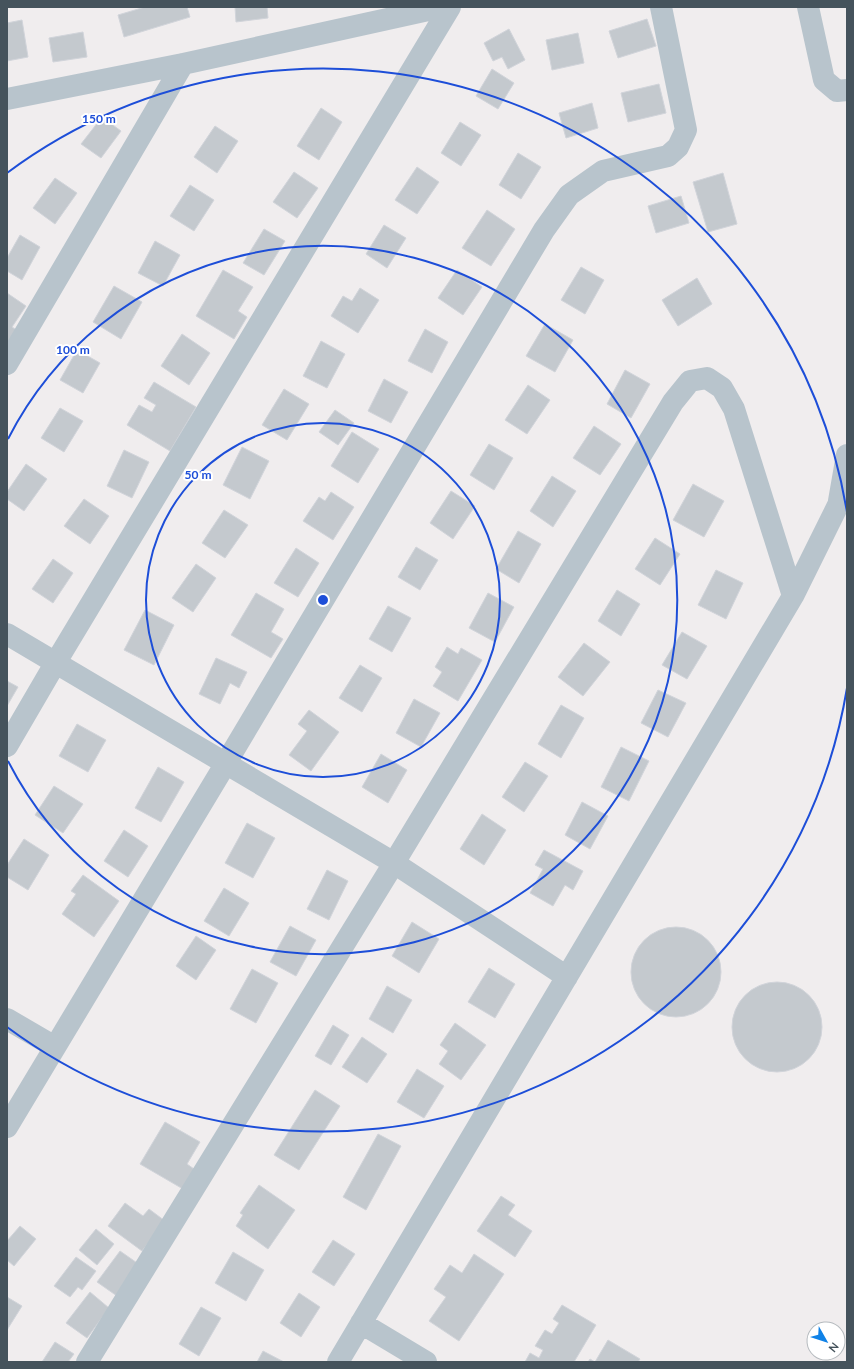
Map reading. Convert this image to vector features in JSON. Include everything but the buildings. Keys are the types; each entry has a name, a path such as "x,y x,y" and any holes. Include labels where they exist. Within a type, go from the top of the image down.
{"street":[{"path":"7,98 183,64 442,7"},
{"path":"7,746 450,7"},
{"path":"7,1127 544,230 569,195 603,171 668,156 678,146 686,130 661,7"},
{"path":"808,7 824,80 837,91 847,90"},
{"path":"7,364 183,64"},
{"path":"87,1362 394,863 673,402 690,381 706,378 722,388 734,408 793,596"},
{"path":"338,1362 793,596 843,495 847,455"},
{"path":"7,634 394,863 567,977"},
{"path":"7,1019 55,1047"},
{"path":"361,1323 426,1362"}]}
